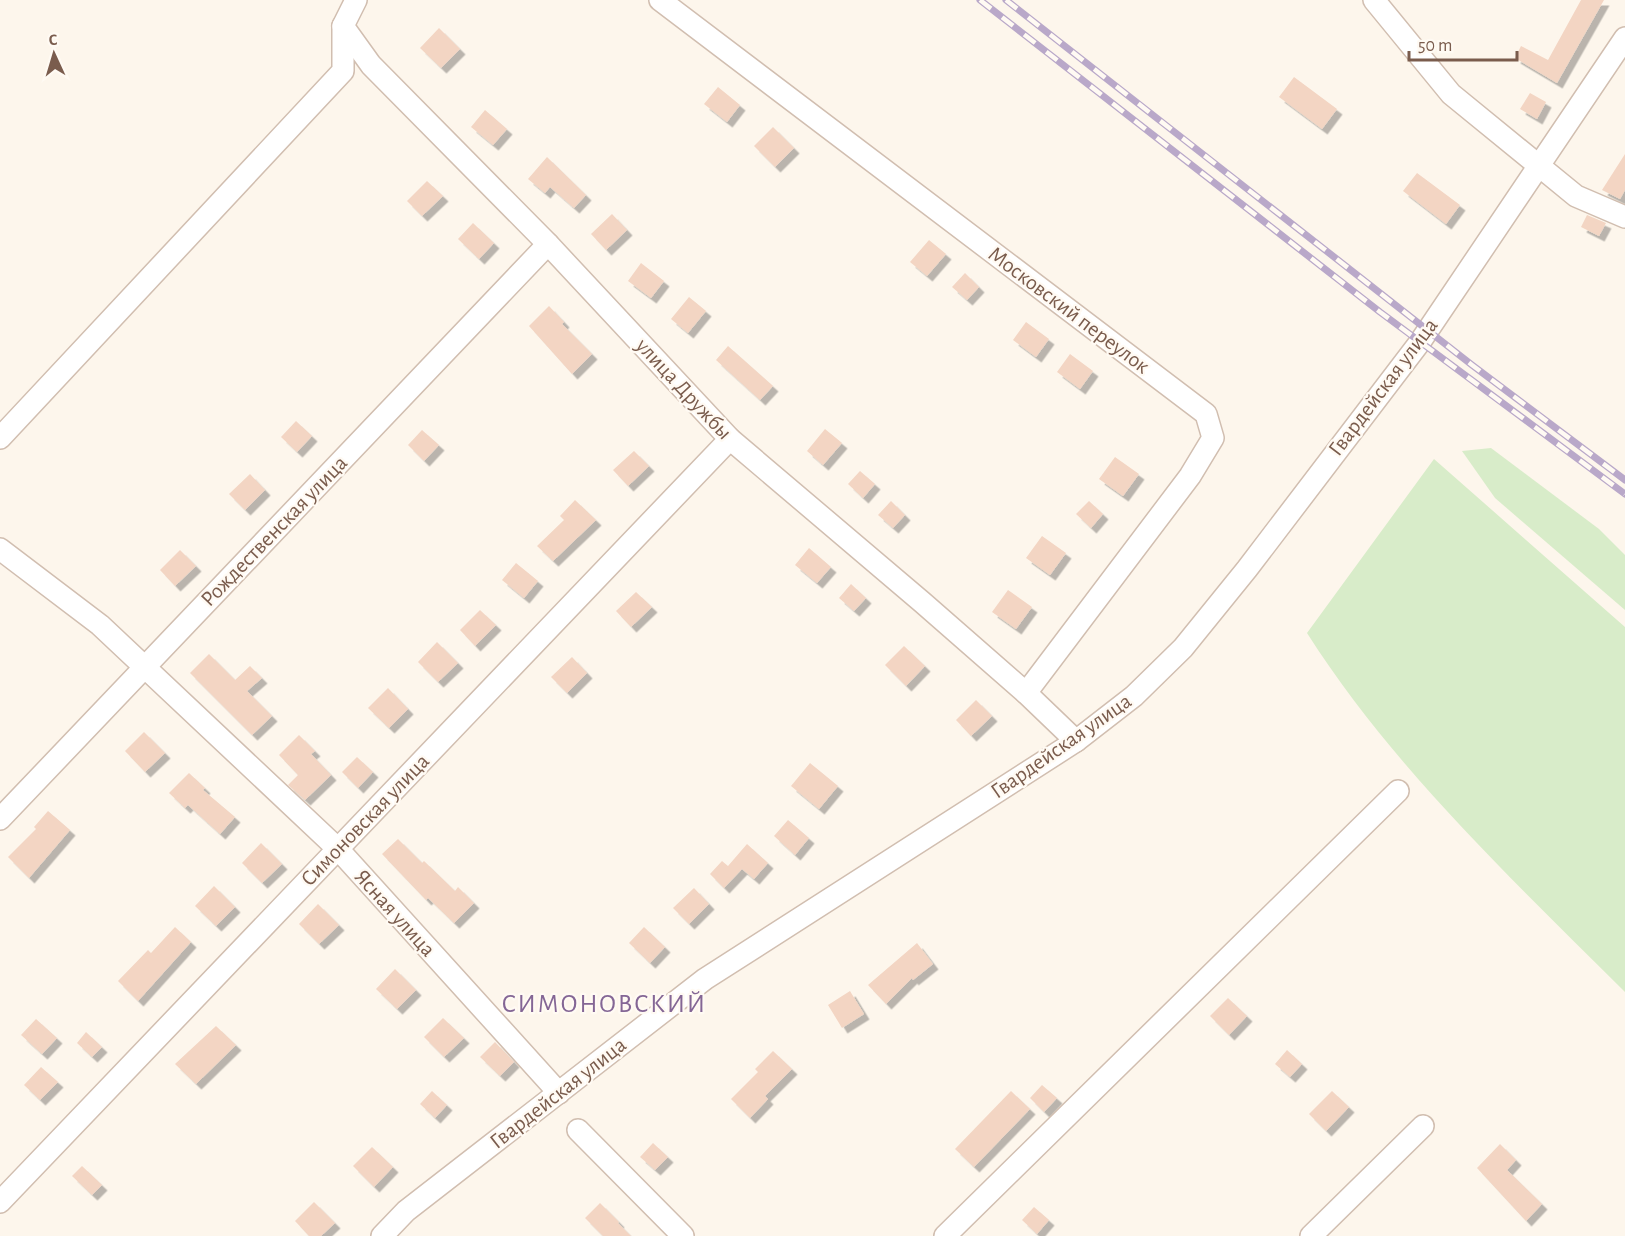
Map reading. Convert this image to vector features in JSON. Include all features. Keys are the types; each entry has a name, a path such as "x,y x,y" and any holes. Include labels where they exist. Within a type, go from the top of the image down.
{"street":[{"path":"0,438 343,71 343,26 355,0"},
{"name":"Московский переулок","path":"660,0 1206,414 1213,438 1190,476 1026,693"},
{"path":"1374,0 1451,94 1576,196 1625,217"},
{"name":"улица Дружбы","path":"343,26 370,65 548,244 730,439 1026,693 1076,741"},
{"name":"Гвардейская улица","path":"382,1236 406,1211 705,979 1076,741 1134,696 1190,639 1420,342 1625,39"},
{"name":"Рождественская улица","path":"0,819 548,244"},
{"name":"Симоновская улица","path":"0,1202 730,439"},
{"name":"Ясная улица","path":"0,549 100,625 338,849 558,1093"},
{"path":"945,1236 1398,790"},
{"path":"1311,1236 1423,1126"},
{"path":"578,1130 683,1236"}],"green space":[{"path":"1491,448 1599,529 1625,555 1625,610 1495,498 1462,451"},
{"path":"1434,459 1625,627 1625,992 1497,864 1416,776 1341,683 1307,633"}],"building":[{"path":"1581,0 1604,0 1557,83 1515,58 1521,46 1548,60"},
{"path":"439,28 460,49 441,68 420,48"},
{"path":"1294,77 1337,109 1322,129 1279,97"},
{"path":"718,87 740,105 727,122 704,104"},
{"path":"1530,93 1546,102 1537,119 1520,109"},
{"path":"485,110 507,129 493,145 471,127"},
{"path":"773,127 794,148 775,167 754,146"},
{"path":"1625,154 1625,190 1620,199 1602,190"},
{"path":"547,157 586,195 574,208 550,187 545,193 528,179"},
{"path":"1417,173 1460,205 1446,224 1403,191"},
{"path":"427,181 443,196 422,216 407,201"},
{"path":"612,214 627,230 606,250 591,234"},
{"path":"1587,215 1606,223 1599,236 1581,227"},
{"path":"473,223 494,243 479,259 458,239"},
{"path":"929,240 946,254 927,276 910,262"},
{"path":"641,263 664,281 651,298 628,281"},
{"path":"965,273 979,287 967,300 952,287"},
{"path":"689,297 706,311 688,333 671,319"},
{"path":"549,306 564,322 562,324 592,354 572,374 529,326"},
{"path":"1026,322 1049,339 1036,357 1013,340"},
{"path":"728,346 773,386 760,400 716,360"},
{"path":"1070,354 1093,371 1080,389 1057,372"},
{"path":"296,421 312,436 297,452 281,437"},
{"path":"825,429 842,443 823,465 807,451"},
{"path":"422,430 439,445 424,461 408,445"},
{"path":"634,451 649,466 628,486 613,470"},
{"path":"1115,457 1139,474 1123,496 1099,479"},
{"path":"860,471 875,484 863,498 848,484"},
{"path":"250,474 265,490 245,510 229,494"},
{"path":"575,500 596,520 553,561 537,546 564,520 560,516"},
{"path":"891,501 905,515 893,528 878,515"},
{"path":"1089,501 1103,514 1091,528 1076,514"},
{"path":"1042,536 1066,553 1050,575 1026,558"},
{"path":"809,548 831,567 817,583 795,565"},
{"path":"180,550 196,566 175,586 160,570"},
{"path":"516,563 538,581 524,598 502,580"},
{"path":"851,584 866,598 854,611 839,598"},
{"path":"1008,590 1032,607 1016,629 992,612"},
{"path":"636,592 652,607 631,627 616,611"},
{"path":"480,610 496,625 475,646 460,630"},
{"path":"437,642 458,663 438,682 418,662"},
{"path":"904,646 925,666 906,686 885,665"},
{"path":"209,654 235,680 250,666 262,678 247,691 272,716 252,735 190,673"},
{"path":"572,657 587,673 567,693 551,677"},
{"path":"388,688 408,709 389,728 368,708"},
{"path":"976,700 992,716 971,736 956,720"},
{"path":"144,732 165,753 145,772 125,751"},
{"path":"299,735 315,751 311,754 331,775 305,800 288,785 298,775 279,755"},
{"path":"357,757 373,772 358,788 342,772"},
{"path":"810,763 838,786 819,809 791,786"},
{"path":"189,773 205,788 203,790 235,817 220,834 188,805 185,808 169,793"},
{"path":"48,811 70,830 29,878 8,857 36,829 34,827"},
{"path":"788,820 809,838 795,855 774,836"},
{"path":"398,839 455,891 458,887 474,903 454,923 428,898 426,900 382,854"},
{"path":"261,843 282,864 262,883 242,863"},
{"path":"747,844 768,863 754,879 742,869 724,888 710,874 722,861 728,866"},
{"path":"214,886 235,907 216,926 195,906"},
{"path":"694,888 709,904 689,924 673,908"},
{"path":"318,904 339,925 319,944 299,924"},
{"path":"175,927 191,942 138,1001 118,981 148,950 151,953"},
{"path":"644,927 665,947 650,963 629,943"},
{"path":"917,943 933,964 913,980 912,978 886,1004 868,985"},
{"path":"395,969 416,990 397,1009 376,989"},
{"path":"850,991 864,1014 842,1028 828,1005"},
{"path":"1228,998 1247,1016 1229,1035 1210,1016"},
{"path":"443,1018 464,1038 444,1057 424,1037"},
{"path":"36,1019 57,1038 42,1054 21,1035"},
{"path":"216,1026 236,1045 196,1084 175,1064"},
{"path":"86,1032 102,1047 92,1057 77,1043"},
{"path":"495,1042 514,1062 500,1076 480,1057"},
{"path":"1287,1050 1302,1064 1290,1077 1275,1064"},
{"path":"773,1051 792,1069 765,1096 768,1099 750,1118 731,1099 758,1072 755,1069"},
{"path":"41,1067 58,1082 40,1100 24,1085"},
{"path":"1042,1085 1057,1098 1044,1112 1030,1098"},
{"path":"432,1091 447,1105 435,1118 420,1104"},
{"path":"1011,1091 1030,1109 974,1167 955,1149"},
{"path":"1332,1091 1349,1107 1326,1131 1309,1114"},
{"path":"653,1143 668,1157 655,1170 640,1157"},
{"path":"1500,1144 1516,1160 1507,1170 1542,1204 1526,1221 1477,1168"},
{"path":"372,1147 393,1167 374,1187 353,1166"},
{"path":"82,1166 102,1185 92,1195 72,1176"},
{"path":"314,1202 335,1223 321,1236 309,1236 295,1221"},
{"path":"600,1203 631,1236 603,1236 585,1218"},
{"path":"1034,1207 1049,1220 1037,1234 1022,1220"}],"railway":[{"path":"980,0 1380,312 1625,494"},
{"path":"1006,0 1472,365 1625,480"}],"district":[{"name":"СИМОНОВСКИЙ","path":"604,1004"}]}
